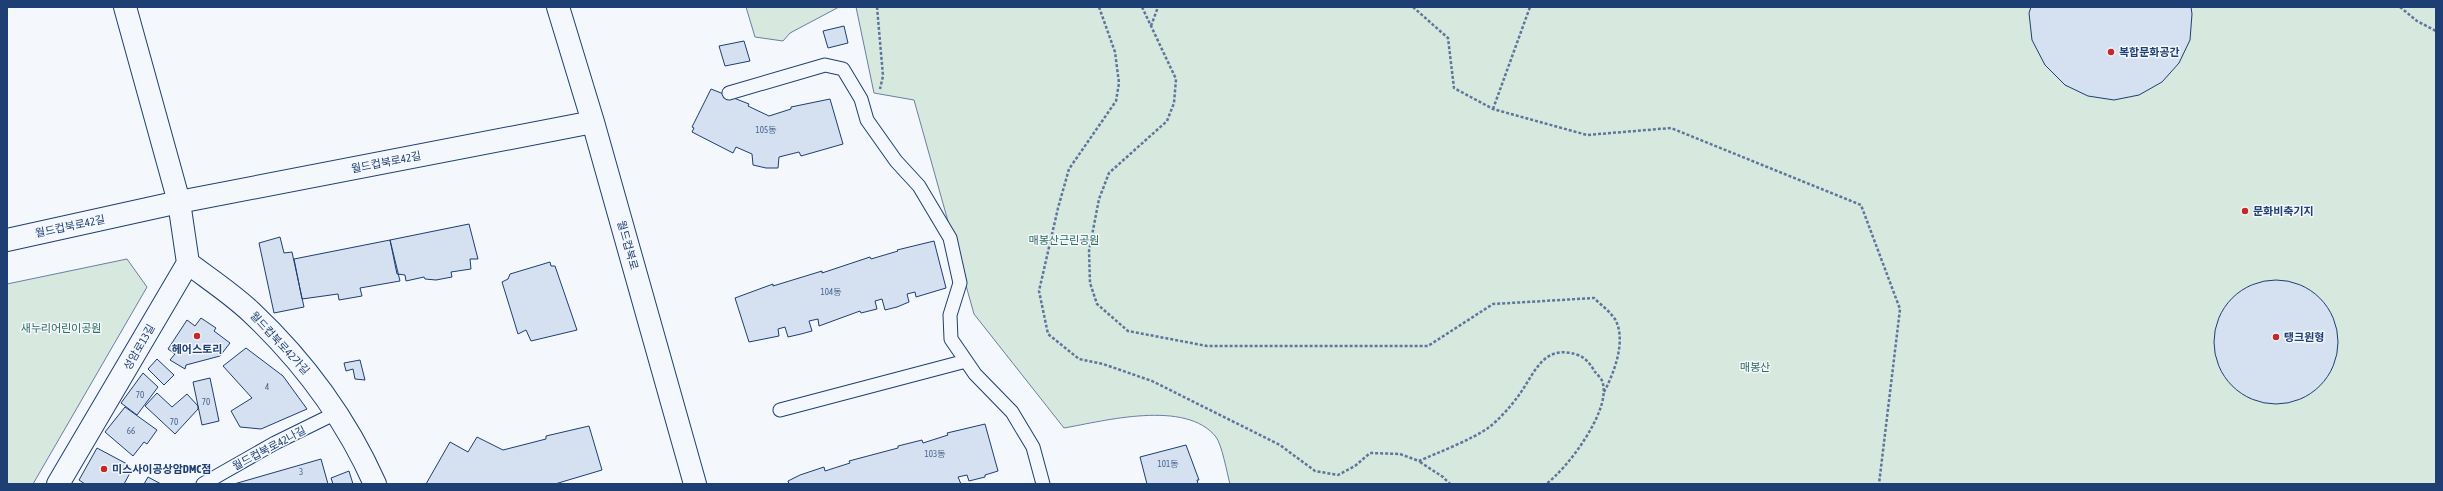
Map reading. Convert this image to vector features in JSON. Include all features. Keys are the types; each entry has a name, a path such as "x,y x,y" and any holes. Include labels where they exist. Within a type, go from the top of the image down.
{"street":[{"path":"125,7 179,202 188,263"},
{"name":"월드컵북로","path":"558,7 593,122 695,484"},
{"name":"월드컵북로42길","path":"7,240 179,202 593,122"},
{"name":"월드컵북로42가길","path":"188,263 250,311 303,365 336,413 375,484"},
{"name":"성암로13길","path":"58,484 188,263"}],"lane":[{"path":"729,93 825,65 843,69 861,99 866,115 896,161 919,186 950,238 960,283 950,315 951,339 975,374 1012,412 1033,447 1043,484"},
{"path":"780,410 966,361"},
{"name":"월드컵북로42나길","path":"203,484 275,443 336,413"}],"path":[{"path":"866,115 876,105 883,76 877,7"},
{"path":"1100,7 1115,52 1119,83 1113,106 1069,169 1058,208 1039,291 1048,334 1079,359 1103,364 1152,381 1280,445 1315,471 1338,475 1355,466 1370,453 1400,454 1419,461 1444,477 1450,484"},
{"path":"1142,7 1176,79 1174,103 1167,121 1110,173 1099,199 1089,251 1090,284 1097,304 1128,331 1207,346 1428,346 1493,304 1594,298 1615,320 1620,334 1613,375 1603,393"},
{"path":"1151,26 1158,7"},
{"path":"1413,7 1448,38 1454,88 1493,109 1588,135 1672,128 1861,206 1900,309 1879,484"},
{"path":"1493,109 1530,7"},
{"path":"2400,7 2417,20 2436,31"},
{"path":"1419,461 1488,428 1519,395 1537,365 1546,357 1561,354 1578,355 1590,363 1604,384 1602,403 1592,427 1558,475 1546,484"}],"green space":[{"path":"746,7 839,7 790,33 783,41 755,37"},
{"path":"856,7 2436,7 2436,484 1230,484 1222,452 1216,437 1202,425 1185,419 1165,416 1144,416 1100,421 1064,428 974,314 914,100 874,93"},
{"name":"새누리어린이공원","path":"127,259 147,287 33,484 7,484 7,284"}],"building":[{"name":"복합문화공간","path":"2031,7 2191,7 2192,14 2190,40 2179,63 2162,82 2139,95 2114,100 2088,96 2065,85 2045,65 2032,40 2029,13"},
{"path":"844,26 848,43 828,48 823,31"},
{"path":"744,41 750,61 725,66 719,46"},
{"path":"711,89 749,104 748,106 769,116 791,109 791,107 830,99 843,144 801,156 799,152 779,157 778,168 766,168 753,165 752,154 736,147 733,153 692,132 694,128 692,127"},
{"path":"469,224 478,259 470,259 471,269 451,272 452,277 436,280 425,279 424,277 406,281 405,275 397,274 390,240"},
{"path":"280,237 284,253 292,252 304,307 274,313 259,243"},
{"path":"390,240 400,281 360,288 362,296 339,300 338,294 302,299 294,259"},
{"path":"934,241 946,288 916,297 915,292 907,294 909,302 885,310 882,299 875,301 877,309 861,313 860,311 819,326 818,319 809,321 812,331 788,337 785,327 778,329 779,336 749,342 735,298 773,284 773,286 822,271 822,273 870,257 871,259 898,251 897,250"},
{"path":"550,262 551,266 555,266 577,330 531,341 526,330 518,334 502,282 508,279 510,274"},
{"name":"탱크원형","path":"2276,280 2288,281 2300,285 2311,290 2320,298 2328,307 2333,318 2337,330 2337,354 2333,366 2328,377 2320,386 2311,394 2300,399 2288,403 2276,404 2264,403 2252,399 2241,394 2232,386 2224,377 2219,366 2215,354 2214,342 2215,330 2219,318 2224,307 2232,298 2241,290 2252,285 2264,281"},
{"path":"201,318 216,328 214,331 230,343 220,356 186,365 185,369 170,360 175,354 168,349 187,320 195,326"},
{"path":"246,348 283,376 307,409 261,429 240,427 231,411 252,398 223,366"},
{"path":"157,359 174,375 164,385 148,369"},
{"path":"360,360 365,380 355,379 353,369 346,371 344,363"},
{"path":"143,373 158,387 137,415 121,403"},
{"path":"210,378 219,421 202,425 193,382"},
{"path":"157,393 172,407 187,394 198,406 198,409 175,434 145,406"},
{"path":"125,407 157,430 147,444 144,442 133,456 105,432"},
{"path":"985,424 998,471 985,475 985,477 969,481 967,475 958,477 961,484 789,484 788,481 800,475 824,467 825,471 850,463 849,461 898,448 898,446 922,440 923,443 948,435 947,433"},
{"path":"589,426 602,470 555,484 426,484 450,442 468,452 477,437 503,450 546,439 546,436"},
{"path":"1186,445 1199,480 1197,480 1198,484 1147,484 1140,457"},
{"path":"97,448 129,465 128,468 131,471 124,484 85,484 79,480"},
{"path":"321,459 328,484 234,484"},
{"path":"349,471 353,484 333,484 331,478"},
{"path":"148,477 161,484 144,484"}],"place":[{"name":"복합문화공간","path":"2111,52"},
{"name":"문화비축기지","path":"2245,211"},
{"name":"헤어스토리","path":"197,336"},
{"name":"탱크원형","path":"2276,337"},
{"name":"미스사이공상암DMC점","path":"104,469"}],"park label":[{"name":"매봉산근린공원","path":"1064,240"},
{"name":"매봉산","path":"1755,367"}]}
